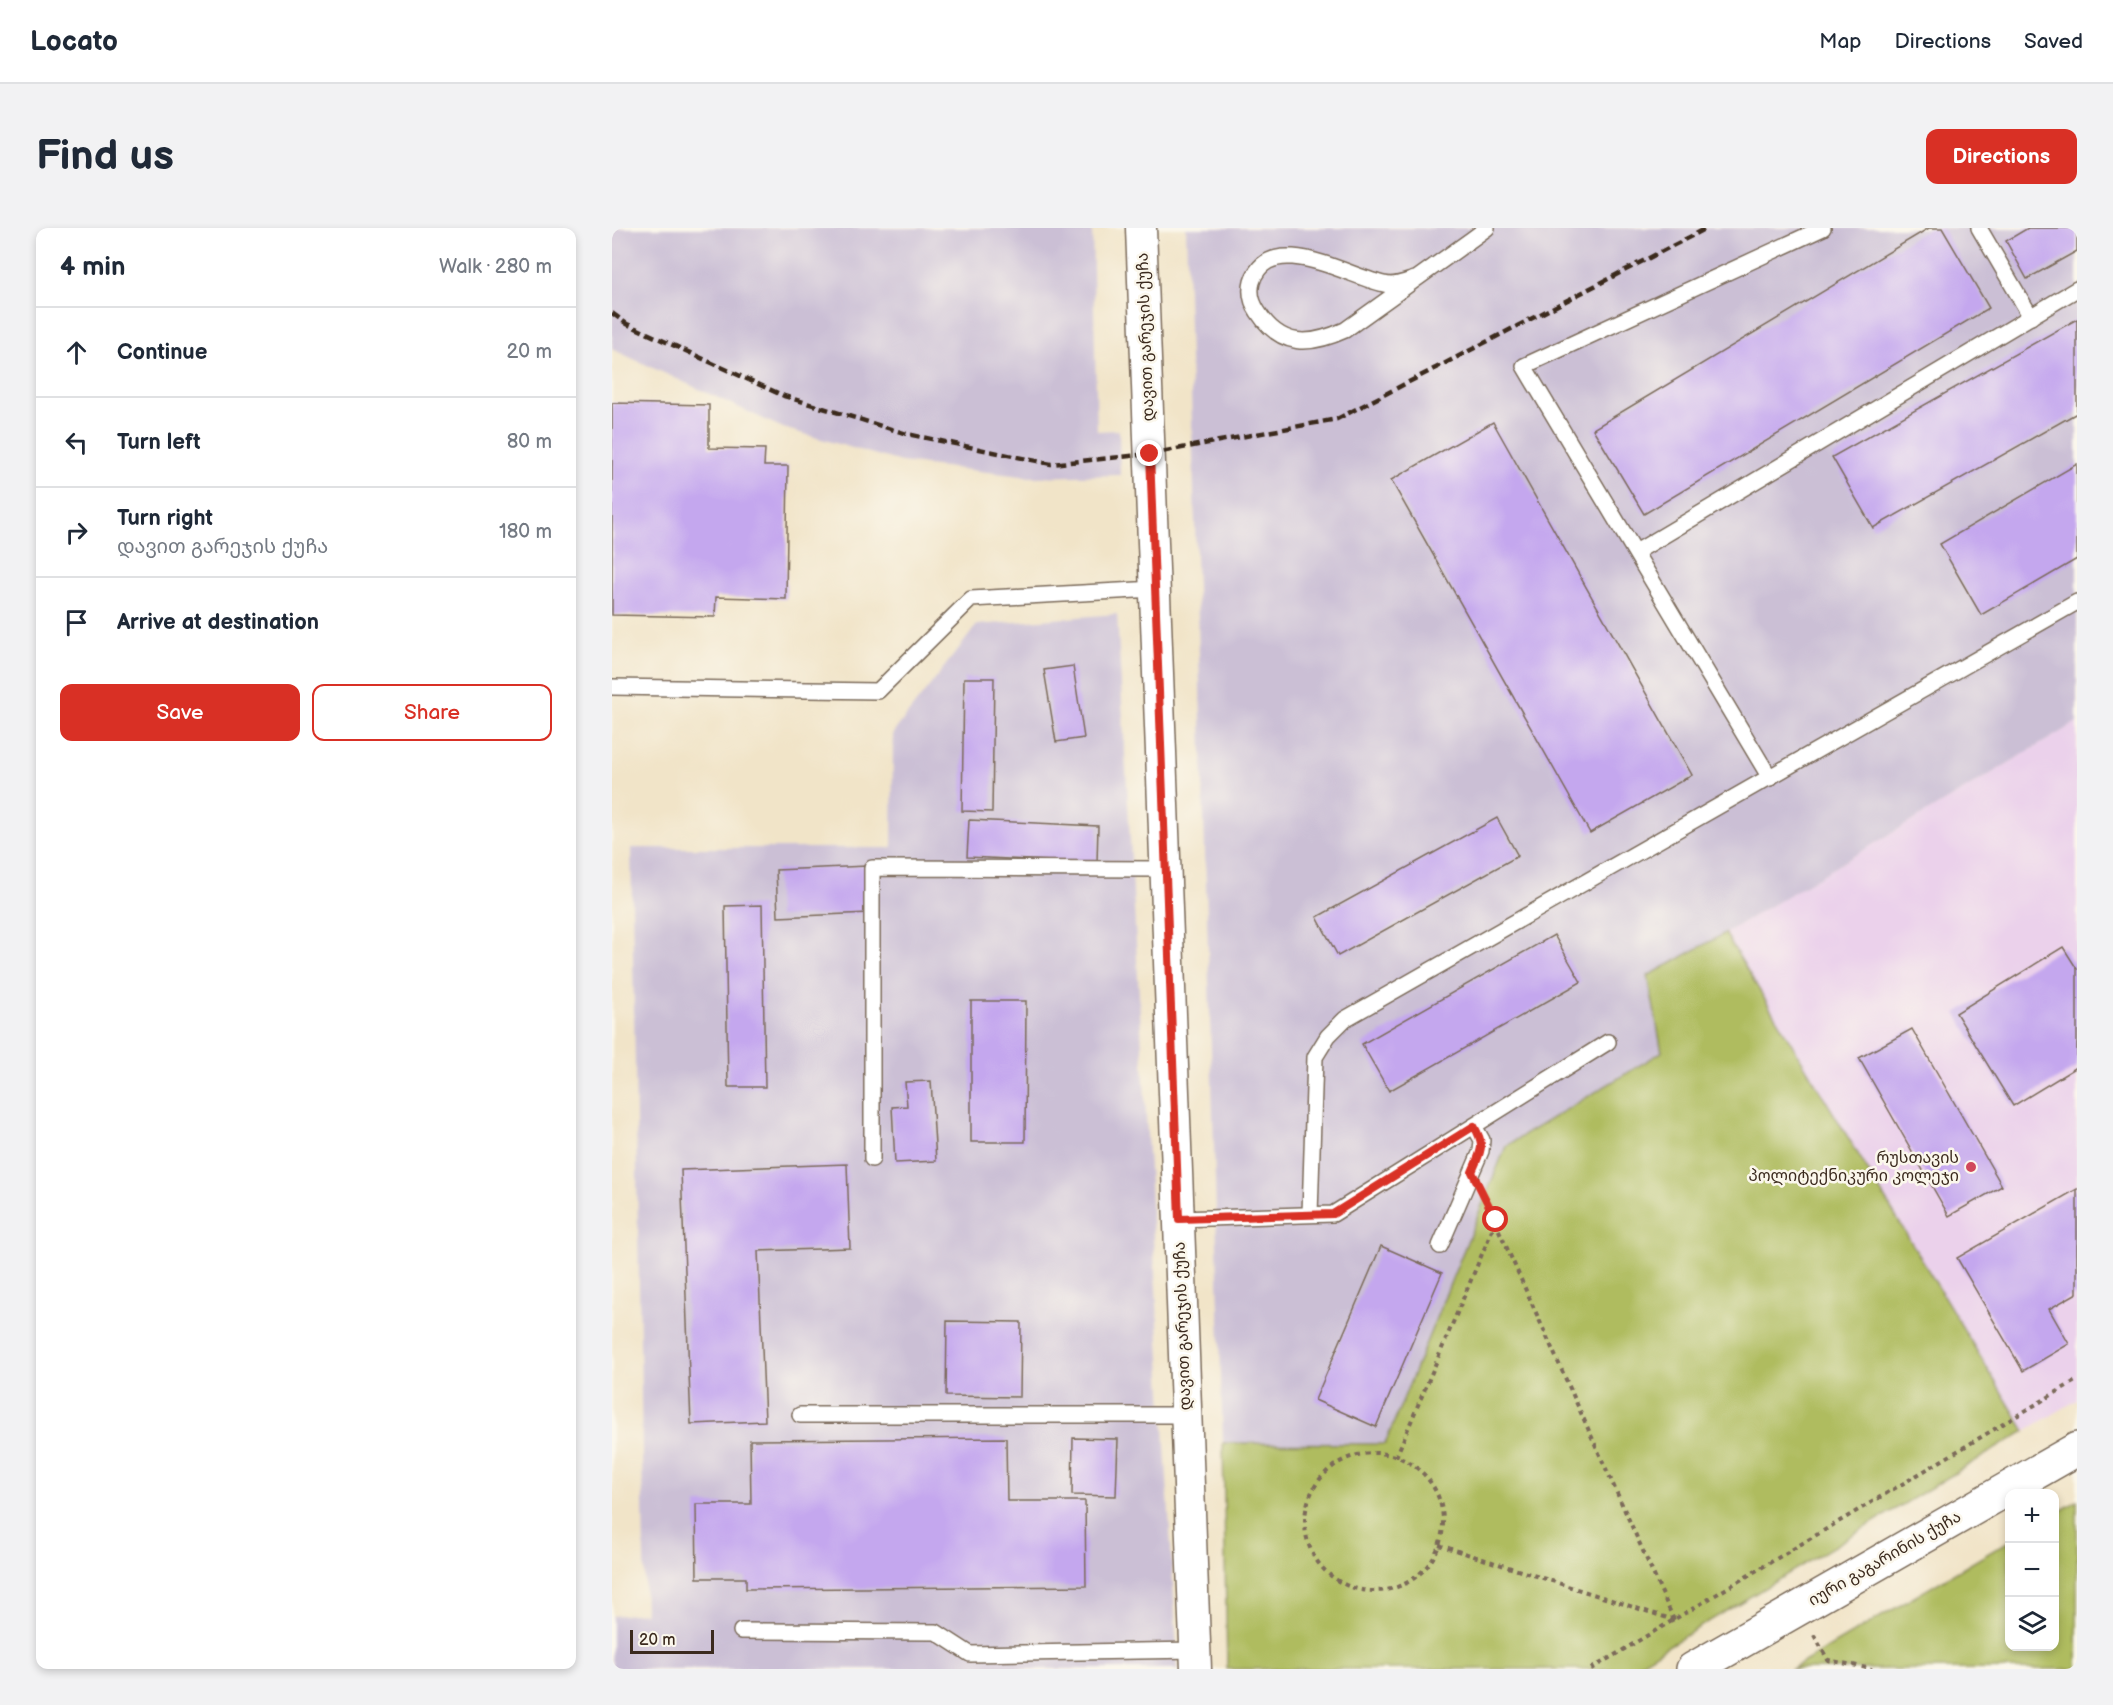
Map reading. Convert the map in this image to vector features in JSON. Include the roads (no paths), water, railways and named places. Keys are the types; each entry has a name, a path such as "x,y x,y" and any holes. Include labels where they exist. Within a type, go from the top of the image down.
{"street":[{"name":"დავით გარეჯის ქუჩა","path":"1142,228 1195,1659"},
{"name":"იური გაგარინის ქუჩა","path":"1693,1669 2077,1449"}],"lane":[{"path":"1415,279 1396,285 1383,284 1307,256 1284,253 1262,263 1252,280 1250,291 1253,304 1270,328 1282,338 1312,341 1329,337 1345,330 1487,228"},
{"path":"1770,778 1524,366 1823,228"},
{"path":"1979,228 2031,317"},
{"path":"1636,552 2077,290"},
{"path":"612,687 878,691 971,599 1155,589"},
{"path":"1310,1214 1315,1057 1328,1036 1345,1019 2077,602"},
{"path":"872,1159 872,868 1166,869"},
{"path":"1179,1219 1333,1214 1608,1042"},
{"path":"1440,1246 1481,1151 1482,1140 1474,1126"},
{"path":"800,1415 1186,1415"},
{"path":"741,1631 936,1632 970,1654 1195,1659"}],"railway":[{"path":"612,313 627,324 784,396 907,434 1051,464 1150,454 1337,419 1707,228"}],"place":[{"name":"რუსთავის პოლიტექნიკური კოლეჯი","path":"1971,1167"}]}
